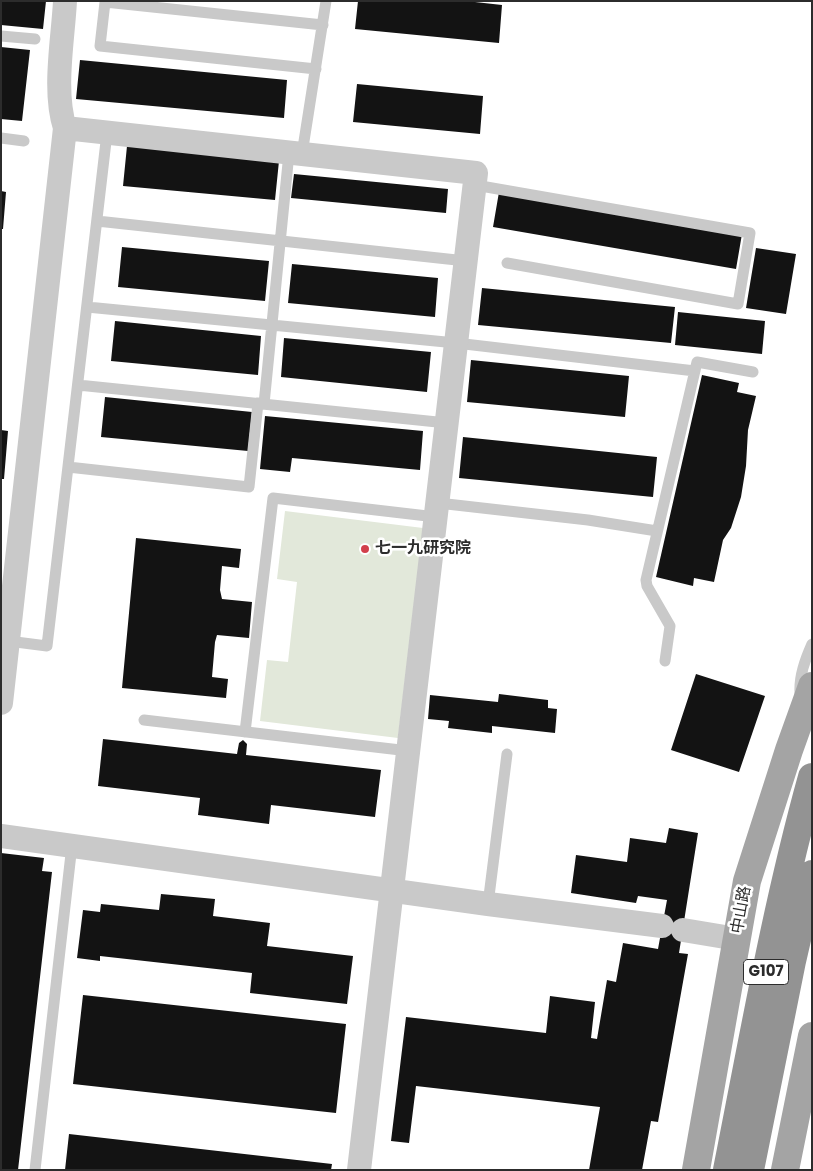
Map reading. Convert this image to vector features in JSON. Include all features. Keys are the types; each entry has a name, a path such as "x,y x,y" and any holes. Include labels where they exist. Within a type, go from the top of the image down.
{"highway":[{"name":"G107","path":"727,1170 770,953 798,824 812,777"},
{"name":"G107","path":"750,1170 792,961 812,874"}],"main road":[{"name":"中山路","path":"696,1170 747,881 789,750 812,686"},
{"path":"785,1170 812,1036"}],"street":[{"path":"1,704 65,128 59,99 65,1"},
{"path":"65,128 476,173 359,1170"},
{"path":"1,836 673,928 737,939"}],"lane":[{"path":"68,467 249,487 272,325 280,241 296,153 316,68 326,1"},
{"path":"316,68 100,46 105,2 323,25"},
{"path":"1,36 35,40"},
{"path":"8,641 47,646 107,133"},
{"path":"1,138 24,141"},
{"path":"475,185 750,233 738,304 507,263"},
{"path":"97,221 466,261"},
{"path":"87,306 456,343 695,371"},
{"path":"665,661 670,626 647,586 646,580 697,362 753,372"},
{"path":"78,385 447,423"},
{"path":"245,732 273,498 588,520 657,531"},
{"path":"802,716 800,686 804,662 812,644"},
{"path":"144,720 409,751"},
{"path":"488,904 507,754"},
{"path":"35,1170 72,846"}],"shaded area":[{"path":"285,511 423,528 398,738 260,721 267,660 288,662 297,582 277,579"}],"building":[{"path":"1,1 46,1 43,29 1,25"},
{"path":"358,1 466,1 502,5 499,43 355,29"},
{"path":"1,47 30,50 22,121 1,119"},
{"path":"80,60 287,80 284,118 76,99"},
{"path":"357,84 483,96 480,134 353,122"},
{"path":"127,146 279,161 275,200 123,186"},
{"path":"294,174 448,189 446,213 291,198"},
{"path":"1,191 6,192 3,229 1,229"},
{"path":"499,192 742,234 736,269 493,227"},
{"path":"122,247 269,261 265,301 118,287"},
{"path":"756,248 796,254 786,314 746,308"},
{"path":"292,264 438,278 435,317 288,303"},
{"path":"482,288 675,307 671,343 478,325"},
{"path":"678,312 765,321 762,354 675,345"},
{"path":"115,321 261,336 258,375 111,361"},
{"path":"284,338 431,352 427,392 281,377"},
{"path":"471,360 629,376 625,417 467,402"},
{"path":"702,375 739,383 737,392 756,396 748,430 746,466 741,497 731,528 723,540 714,582 694,578 693,586 656,577"},
{"path":"105,397 252,412 248,451 101,437"},
{"path":"265,416 423,431 420,470 292,458 290,472 260,469"},
{"path":"1,430 8,431 4,479 1,479"},
{"path":"463,437 657,457 653,497 459,478"},
{"path":"136,538 241,549 239,568 222,566 220,590 222,599 252,602 249,638 217,635 215,642 212,677 228,679 226,698 122,688"},
{"path":"696,674 765,696 739,772 671,750"},
{"path":"499,694 548,700 548,708 557,709 555,733 492,726 492,733 448,728 449,721 428,719 430,695 498,702"},
{"path":"103,739 237,754 239,743 243,740 247,744 246,755 381,770 375,817 271,805 269,824 198,815 200,798 98,786"},
{"path":"669,828 698,833 679,953 688,954 658,1122 651,1121 642,1170 589,1170 600,1107 416,1086 409,1143 391,1141 406,1017 546,1033 550,996 595,1002 591,1038 597,1039 607,980 616,982 623,943 658,949 667,900 638,896 636,903 571,893 576,855 627,862 630,838 666,843"},
{"path":"1,853 44,858 42,871 52,872 18,1170 1,1170"},
{"path":"161,894 215,899 213,916 270,923 267,946 353,956 347,1004 250,993 252,973 100,956 100,961 77,958 83,910 100,912 101,904 159,910"},
{"path":"83,995 346,1024 336,1113 73,1084"},
{"path":"69,1134 332,1164 331,1170 65,1170"}],"place":[{"name":"七一九研究院","path":"365,549"}]}
